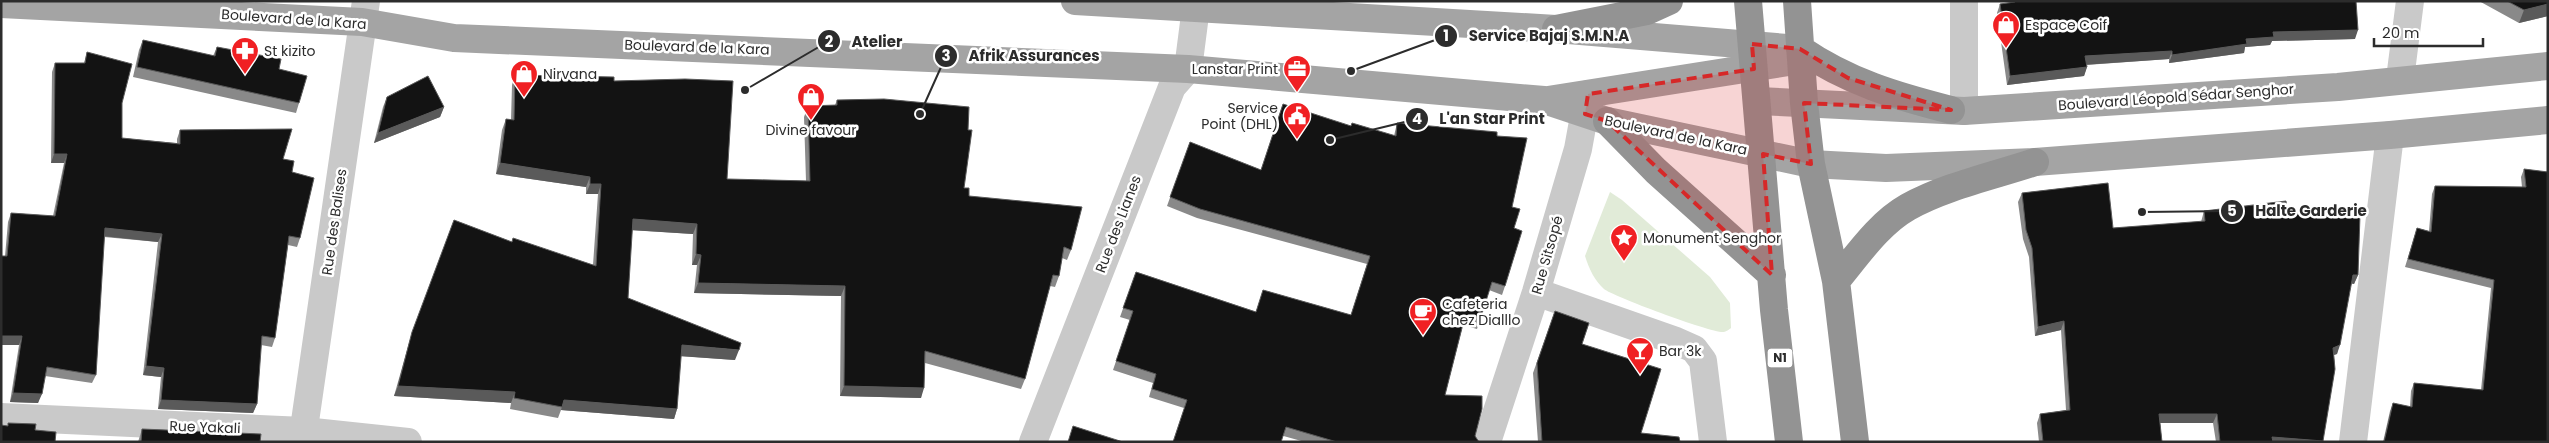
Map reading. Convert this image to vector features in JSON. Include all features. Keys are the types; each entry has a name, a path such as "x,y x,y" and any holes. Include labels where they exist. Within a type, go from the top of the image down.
{"highway":[{"path":"1556,29 1647,11 1670,1"},
{"name":"N1","path":"1748,1 1789,442"},
{"path":"1797,1 1804,103 1811,164 1836,281 1855,442"},
{"path":"1800,55 1848,78 1892,94 1958,111"},
{"path":"1594,110 1656,171 1772,275"},
{"path":"1836,281 1881,228 1907,208 1944,192 2034,162"}],"main road":[{"path":"1076,1 1556,29 1753,56 1800,55"},
{"name":"Boulevard de la Kara","path":"1,4 363,21 454,38 1188,69 1544,100 1594,110 1763,154 1811,164 1886,168 2034,162"},
{"name":"Boulevard de la Kara","path":"1594,110 1753,56"},
{"name":"Boulevard Léopold Sédar Senghor","path":"1758,101 1958,111 2328,87 2548,66"},
{"path":"2034,162 2390,135 2548,120"}],"street":[{"path":"1958,111 1964,1"},
{"path":"2400,79 2410,1"},
{"path":"1188,69 1196,7"},
{"name":"Rue des Balises","path":"303,436 363,21"},
{"name":"Rue des Lianes","path":"1033,442 1172,87 1188,69"},
{"name":"Rue Sitsopé","path":"1487,442 1536,292 1578,149 1594,110"},
{"path":"2353,442 2390,135"},
{"path":"1536,292 1676,341 1694,350 1702,361 1713,442"},
{"name":"Rue Yakali","path":"1,418 408,442"}],"highlighted area":[{"path":"1752,44 1800,49 1848,78 1951,110 1804,103 1811,164 1763,154 1772,275 1607,121 1585,114 1588,94 1754,69"}],"green space":[{"path":"1610,192 1622,200 1710,277 1730,303 1731,328 1724,332 1702,327 1625,299 1601,286 1588,266 1585,256"}],"building":[{"path":"2015,1 2356,1 2358,30 2273,32 2274,37 2246,39 2247,44 2172,55 2172,51 2085,56 2087,67 2010,76 2000,4"},
{"path":"2507,1 2548,1 2548,4 2524,10"},
{"path":"143,40 215,56 217,47 281,59 279,69 307,76 299,103 137,67"},
{"path":"87,52 132,64 122,103 122,138 180,144 180,130 292,129 283,159 294,161 292,172 314,178 300,238 289,236 275,338 262,336 257,404 161,400 164,368 146,366 162,234 105,228 96,375 47,367 42,394 13,393 22,336 1,336 1,256 7,256 11,213 55,216 67,154 54,154 55,63 85,63"},
{"path":"515,75 614,77 614,81 685,79 733,81 727,179 810,181 808,106 837,105 837,100 884,99 969,107 968,130 972,130 964,188 969,188 969,196 1082,207 1071,250 1064,247 1059,276 1053,275 1025,379 925,351 924,388 844,386 845,286 698,283 701,255 696,254 697,224 633,219 628,298 741,343 739,350 682,345 677,409 564,400 562,407 514,398 515,392 398,386 412,332 454,220 512,242 513,238 596,266 601,184 590,184 590,177 500,163 506,119 514,120"},
{"path":"428,76 444,107 378,133 387,97"},
{"path":"1283,104 1351,126 1352,123 1396,136 1397,123 1497,132 1497,136 1527,138 1512,207 1520,209 1514,228 1522,231 1505,286 1492,282 1480,320 1465,316 1445,395 1482,396 1482,409 1475,436 1479,442 1337,442 1286,427 1281,442 1173,442 1187,400 1152,389 1156,374 1116,361 1133,311 1123,308 1136,272 1256,312 1263,290 1351,315 1370,256 1200,209 1170,197 1190,142 1261,170"},
{"path":"2524,169 2548,172 2548,442 2384,442 2393,403 2412,407 2414,383 2483,390 2494,280 2408,259 2417,228 2431,232 2435,186 2526,187"},
{"path":"2108,183 2113,228 2205,221 2204,211 2286,201 2287,211 2360,215 2358,275 2353,275 2340,345 2333,348 2335,369 2323,441 2272,437 2273,442 2220,442 2217,414 2159,414 2162,442 2043,442 2040,414 2070,410 2064,321 2038,327 2032,248 2026,230 2022,193"},
{"path":"1555,311 1589,323 1582,344 1661,369 1641,433 1679,437 1680,442 1542,442 1537,363"},
{"path":"8,423 36,424 35,430 56,432 55,442 1,442 1,425 8,426"},
{"path":"1073,426 1123,442 1068,442"},
{"path":"142,429 261,434 260,442 141,442"}],"place":[{"name":"Espace Coif","path":"2006,49"},
{"name":"Service Bajaj S.M.N.A","path":"1351,71"},
{"name":"St kizito","path":"245,75"},
{"name":"Atelier","path":"745,90"},
{"name":"Lanstar Print","path":"1297,93"},
{"name":"Nirvana","path":"524,98"},
{"name":"Afrik Assurances","path":"920,114"},
{"name":"Divine favour","path":"811,121"},
{"name":"Service Point (DHL)","path":"1297,140"},
{"name":"L'an Star Print","path":"1330,140"},
{"name":"Halte Garderie","path":"2142,212"},
{"name":"Monument Senghor","path":"1624,262"},
{"name":"Cafeteria chez Dialllo","path":"1423,336"},
{"name":"Bar 3k","path":"1640,375"}]}
